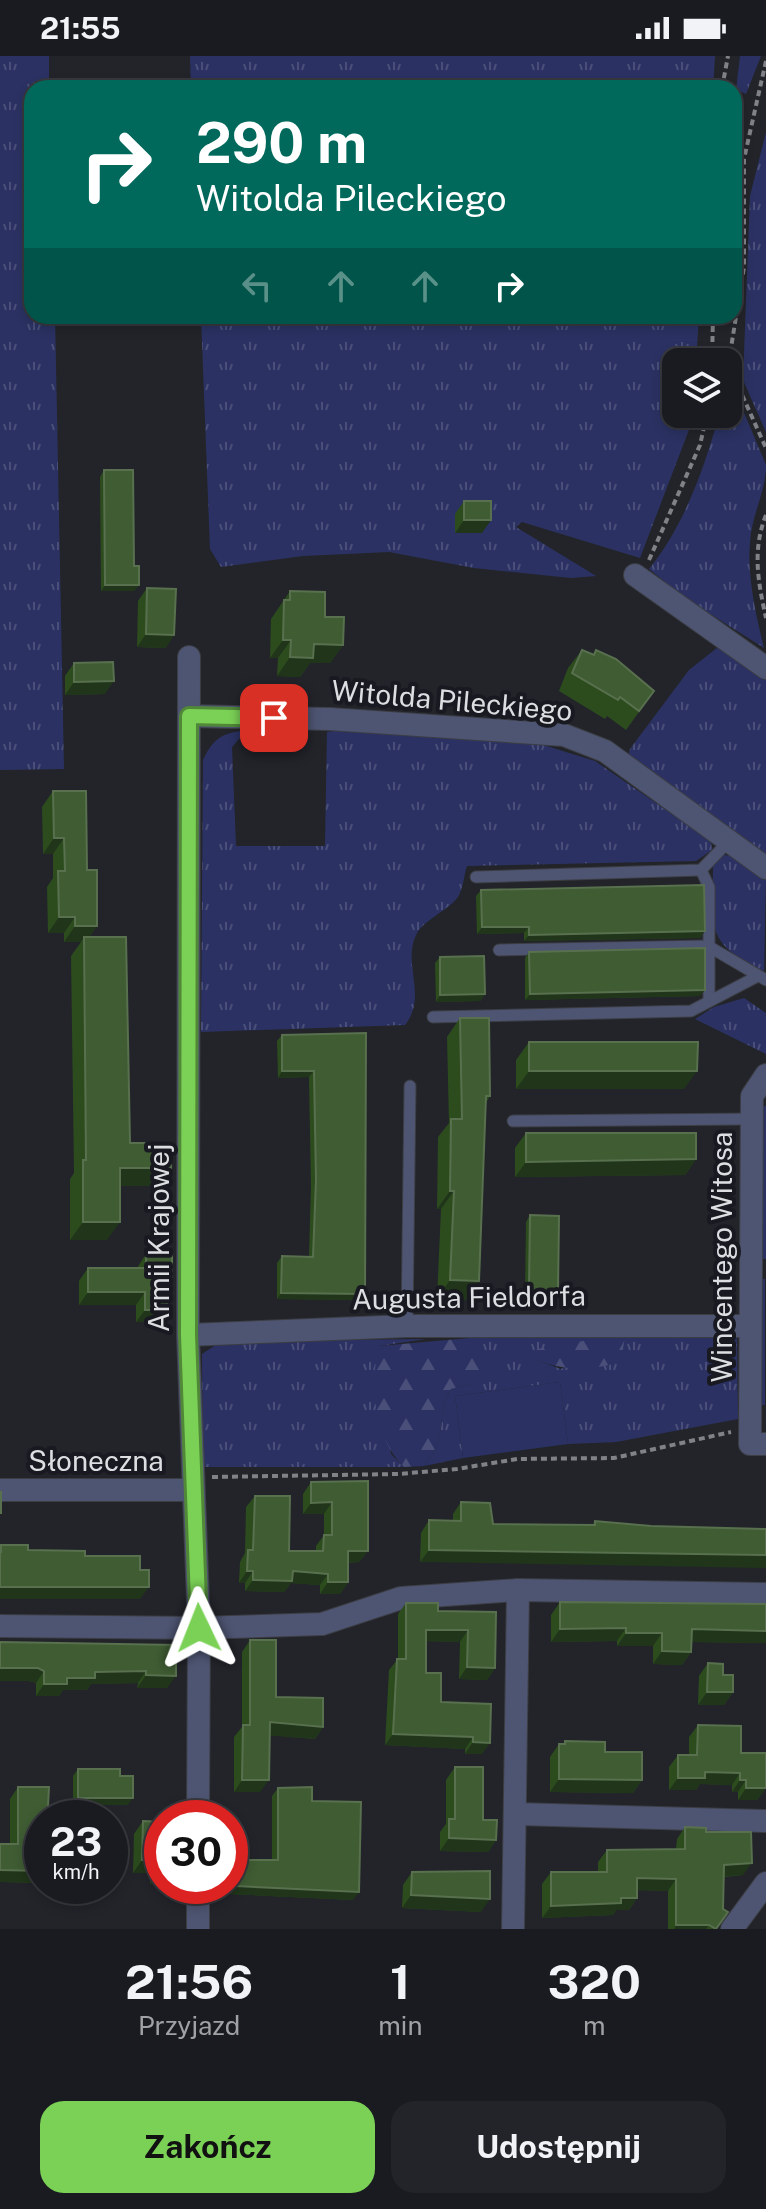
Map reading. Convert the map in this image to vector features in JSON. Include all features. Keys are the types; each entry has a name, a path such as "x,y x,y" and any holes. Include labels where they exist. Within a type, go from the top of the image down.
{"street":[{"path":"635,575 766,668"},
{"name":"Armii Krajowej","path":"189,657 188,1335 199,1628 198,1800"},
{"name":"Witolda Pileckiego","path":"189,716 330,719 564,735 605,751 766,868"},
{"name":"Wincentego Witosa","path":"755,1440 750,1326 752,1096 766,1075"},
{"name":"Augusta Fieldorfa","path":"188,1335 407,1326 750,1326"},
{"name":"Słoneczna","path":"0,1490 193,1490"},
{"path":"513,1929 518,1590"},
{"path":"0,1626 199,1628 322,1624 401,1598 518,1590 766,1594"},
{"path":"517,1814 766,1821"},
{"path":"732,1929 766,1883"},
{"path":"198,1904 198,1929"}],"lane":[{"path":"476,877 701,870 729,841"},
{"path":"701,870 709,887 709,1001"},
{"path":"499,950 708,946 762,978"},
{"path":"433,1017 691,1011 762,978"},
{"path":"407,1326 410,1086"},
{"path":"513,1121 752,1119"}],"path":[{"path":"724,80 728,56"},
{"path":"742,279 744,159 766,61"},
{"path":"712,348 713,324"},
{"path":"735,324 730,354 738,386 766,448"},
{"path":"635,575 652,557 700,445 704,428"},
{"path":"766,515 757,537 757,576 766,618"},
{"path":"193,1490 209,1477 398,1474 457,1469 517,1459 614,1458 725,1433 755,1440"}],"green space":[{"path":"0,56 49,56 49,80 24,80 24,324 55,324 64,769 0,770"},
{"path":"190,56 715,56 714,80 191,80"},
{"path":"740,56 761,56 746,94 742,92 742,80 737,80"},
{"path":"766,132 766,432 743,380 750,196"},
{"path":"201,324 698,324 697,348 662,348 662,428 690,428 640,558 522,522 516,527 596,576 571,578 474,568 389,552 303,556 221,567 210,549"},
{"path":"742,408 766,465 749,556 753,596 764,648 685,598 649,569 683,515 715,428 742,428"},
{"path":"722,644 766,676 766,856 627,759 630,749 689,670"},
{"path":"247,730 232,747 236,846 325,846 327,732 340,730 537,743 595,761 711,841 712,850 696,861 467,866 458,897 416,935 412,946 414,1003 405,1025 201,1032 203,760 220,738"},
{"path":"724,855 739,857 766,877 764,973 730,951 716,930 712,904 713,864"},
{"path":"744,998 766,1013 766,1054 695,1019 714,1007"},
{"path":"761,1106 766,1106 766,1259 761,1259"},
{"path":"760,1279 765,1279 765,1405 760,1405"},
{"path":"731,1330 737,1339 738,1419 616,1442 568,1444 560,1382 455,1396 463,1458 424,1466 437,1445 443,1409 451,1389 474,1383 481,1337","holes":["622,1334 561,1369 525,1356"]},
{"path":"622,1334 625,1336 621,1362 583,1369 524,1356 538,1349"},
{"path":"481,1337 489,1372 474,1383 451,1389 432,1455 424,1466 404,1467 386,1441 376,1410 374,1377 379,1346"},
{"path":"426,1339 379,1346 391,1454 404,1467 203,1467 202,1354 222,1341"},
{"path":"560,1382 568,1444 463,1458 455,1396"}],"building":[{"path":"104,470 133,470 134,566 139,566 139,585 105,585"},
{"path":"464,501 491,501 491,520 464,520"},
{"path":"147,588 176,589 174,635 146,634"},
{"path":"290,591 325,592 325,617 344,617 343,645 314,644 313,658 290,657 291,640 283,640 284,600 290,600"},
{"path":"582,650 594,655 596,650 616,659 654,691 639,711 620,697 618,700 572,673"},
{"path":"113,662 114,681 74,682 74,663"},
{"path":"53,791 86,791 87,870 97,870 97,926 75,926 75,917 59,917 58,871 65,871 64,838 54,838"},
{"path":"704,885 705,931 529,935 529,927 482,927 481,890"},
{"path":"84,937 126,937 130,1143 170,1143 171,1168 120,1168 120,1222 83,1222 83,1160 86,1160"},
{"path":"705,948 705,990 530,994 529,952"},
{"path":"484,956 485,994 440,995 440,957"},
{"path":"460,1018 489,1018 490,1096 486,1096 479,1281 450,1280 454,1191 450,1191 451,1119 462,1119"},
{"path":"366,1033 365,1294 281,1293 282,1256 313,1257 316,1180 314,1071 282,1071 282,1035"},
{"path":"529,1042 698,1042 697,1071 529,1071"},
{"path":"526,1133 696,1133 696,1159 526,1162"},
{"path":"530,1215 559,1216 558,1291 529,1290"},
{"path":"172,1253 172,1277 166,1277 167,1310 145,1310 145,1292 88,1292 88,1268 146,1268 146,1254"},
{"path":"368,1481 368,1551 348,1551 348,1582 328,1582 328,1574 293,1571 292,1581 253,1580 253,1571 247,1571 248,1550 253,1550 255,1496 290,1496 289,1551 323,1551 324,1535 332,1535 332,1502 311,1503 311,1482"},
{"path":"461,1502 490,1503 493,1524 595,1525 595,1521 766,1529 766,1555 429,1550 429,1520 461,1521"},
{"path":"1,1545 28,1545 28,1550 85,1551 85,1556 140,1556 140,1570 149,1570 149,1587 0,1587"},
{"path":"560,1602 766,1604 766,1631 692,1629 691,1652 662,1651 662,1633 626,1633 626,1628 560,1629"},
{"path":"406,1603 438,1603 438,1611 496,1612 495,1668 467,1667 468,1630 426,1630 426,1673 441,1673 441,1702 491,1704 490,1743 473,1742 473,1737 393,1734 397,1659 406,1659"},
{"path":"250,1640 276,1640 276,1697 323,1698 323,1727 270,1722 269,1780 242,1780 243,1725 250,1725"},
{"path":"0,1642 176,1645 176,1676 146,1675 146,1671 95,1672 95,1678 67,1678 67,1684 44,1684 44,1671 38,1668 0,1668"},
{"path":"708,1663 723,1664 723,1675 733,1675 733,1692 707,1692"},
{"path":"698,1725 741,1726 741,1753 766,1753 766,1788 746,1788 746,1780 740,1780 740,1773 705,1772 705,1778 678,1778 678,1755 697,1755"},
{"path":"565,1741 605,1742 605,1752 642,1752 642,1780 559,1779 559,1744 565,1744"},
{"path":"455,1767 483,1767 483,1820 497,1820 496,1840 449,1838 449,1819 455,1819"},
{"path":"78,1769 120,1769 120,1776 133,1776 133,1798 78,1798"},
{"path":"18,1787 49,1787 48,1800 24,1800 24,1871 0,1870 0,1844 18,1844"},
{"path":"312,1787 312,1801 361,1802 359,1892 248,1887 248,1860 278,1860 278,1788"},
{"path":"143,1821 144,1860 142,1860"},
{"path":"685,1827 706,1828 706,1832 751,1832 752,1863 724,1865 723,1909 728,1912 716,1929 709,1925 676,1925 676,1879 637,1878 637,1898 621,1898 621,1903 551,1906 551,1872 607,1872 607,1850 685,1849"},
{"path":"490,1871 490,1899 411,1895 412,1872"}],"route":[{"path":"199,1628 188,1335 189,716 274,718"}]}
